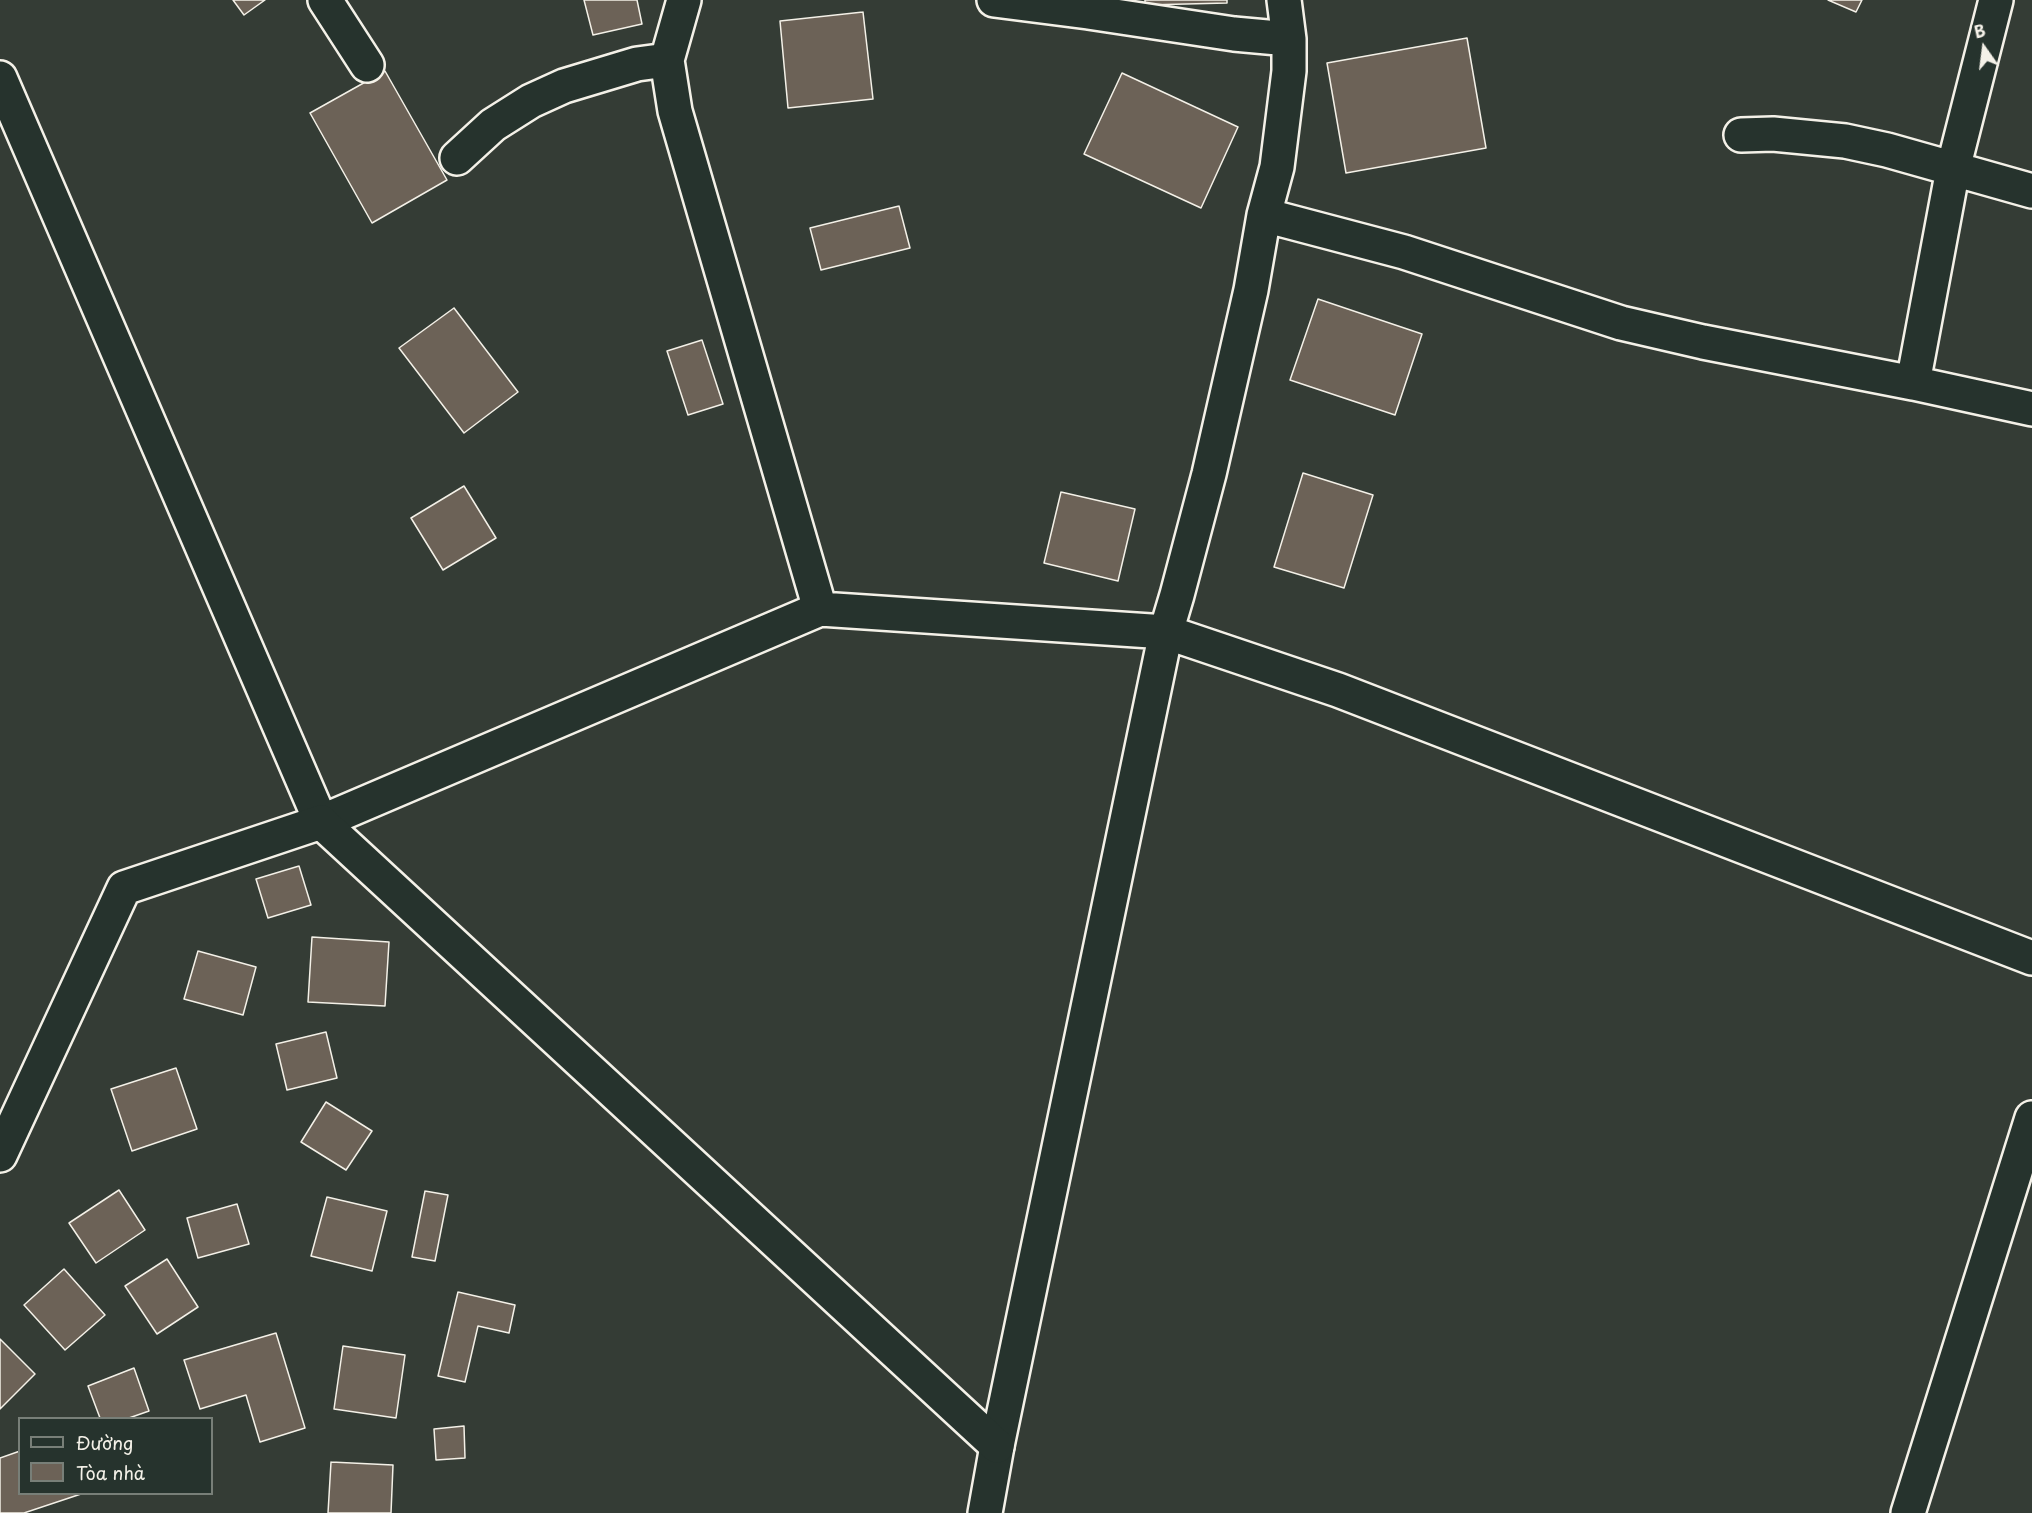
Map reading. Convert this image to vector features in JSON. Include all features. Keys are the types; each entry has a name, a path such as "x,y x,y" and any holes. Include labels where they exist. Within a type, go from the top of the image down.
{"street":[{"path":"325,0 367,65"},
{"path":"684,0 667,60 675,111 820,609"},
{"path":"994,0 1234,34 1289,39"},
{"path":"985,1513 1166,632 1209,474 1251,290 1264,215 1277,167 1288,71 1289,39 1284,0"},
{"path":"1913,383 1953,169 1996,0"},
{"path":"457,158 494,125 531,101 564,86 627,67 667,60"},
{"path":"0,78 321,822 997,1446"},
{"path":"1742,135 1773,134 1845,141 1887,150 2032,191"},
{"path":"1264,215 1404,252 1621,323 2032,409"},
{"path":"0,1155 124,888 321,822 820,609 1166,632 1338,690 2032,958"},
{"path":"1908,1513 2032,1118"}],"building":[{"path":"233,0 265,0 244,15"},
{"path":"584,0 637,0 642,24 593,35"},
{"path":"1145,0 1227,0 1227,3 1145,5"},
{"path":"1828,0 1862,0 1856,12"},
{"path":"863,12 873,99 788,108 780,21"},
{"path":"1467,38 1486,148 1346,173 1327,63"},
{"path":"385,71 447,180 372,223 310,113"},
{"path":"1122,73 1238,127 1201,208 1084,154"},
{"path":"899,206 910,248 821,270 810,228"},
{"path":"1318,299 1422,334 1395,415 1290,380"},
{"path":"454,308 518,392 464,433 399,348"},
{"path":"702,340 723,404 688,415 667,351"},
{"path":"1303,473 1373,495 1344,588 1274,567"},
{"path":"464,486 496,538 443,570 411,518"},
{"path":"1061,492 1135,509 1118,581 1044,563"},
{"path":"299,866 311,905 268,918 256,879"},
{"path":"312,937 389,942 385,1006 308,1002"},
{"path":"198,951 256,967 243,1015 184,999"},
{"path":"326,1032 337,1078 287,1090 276,1044"},
{"path":"176,1068 197,1129 132,1151 111,1089"},
{"path":"326,1102 372,1131 346,1170 301,1142"},
{"path":"119,1190 145,1230 96,1263 69,1223"},
{"path":"425,1191 448,1195 435,1261 412,1257"},
{"path":"327,1197 387,1211 372,1271 311,1256"},
{"path":"237,1204 249,1244 198,1258 187,1218"},
{"path":"167,1259 198,1307 157,1334 125,1286"},
{"path":"64,1269 105,1315 65,1350 24,1305"},
{"path":"458,1292 515,1305 509,1333 478,1326 465,1382 438,1376"},
{"path":"276,1333 305,1428 260,1442 246,1395 200,1409 184,1360"},
{"path":"0,1339 35,1374 0,1409"},
{"path":"343,1346 405,1355 396,1418 334,1409"},
{"path":"134,1368 149,1411 132,1417 100,1417 88,1386"},
{"path":"464,1426 465,1458 436,1460 434,1429"},
{"path":"18,1452 18,1495 78,1495 24,1513 0,1513 0,1458"},
{"path":"331,1462 393,1465 391,1513 328,1513"}]}
